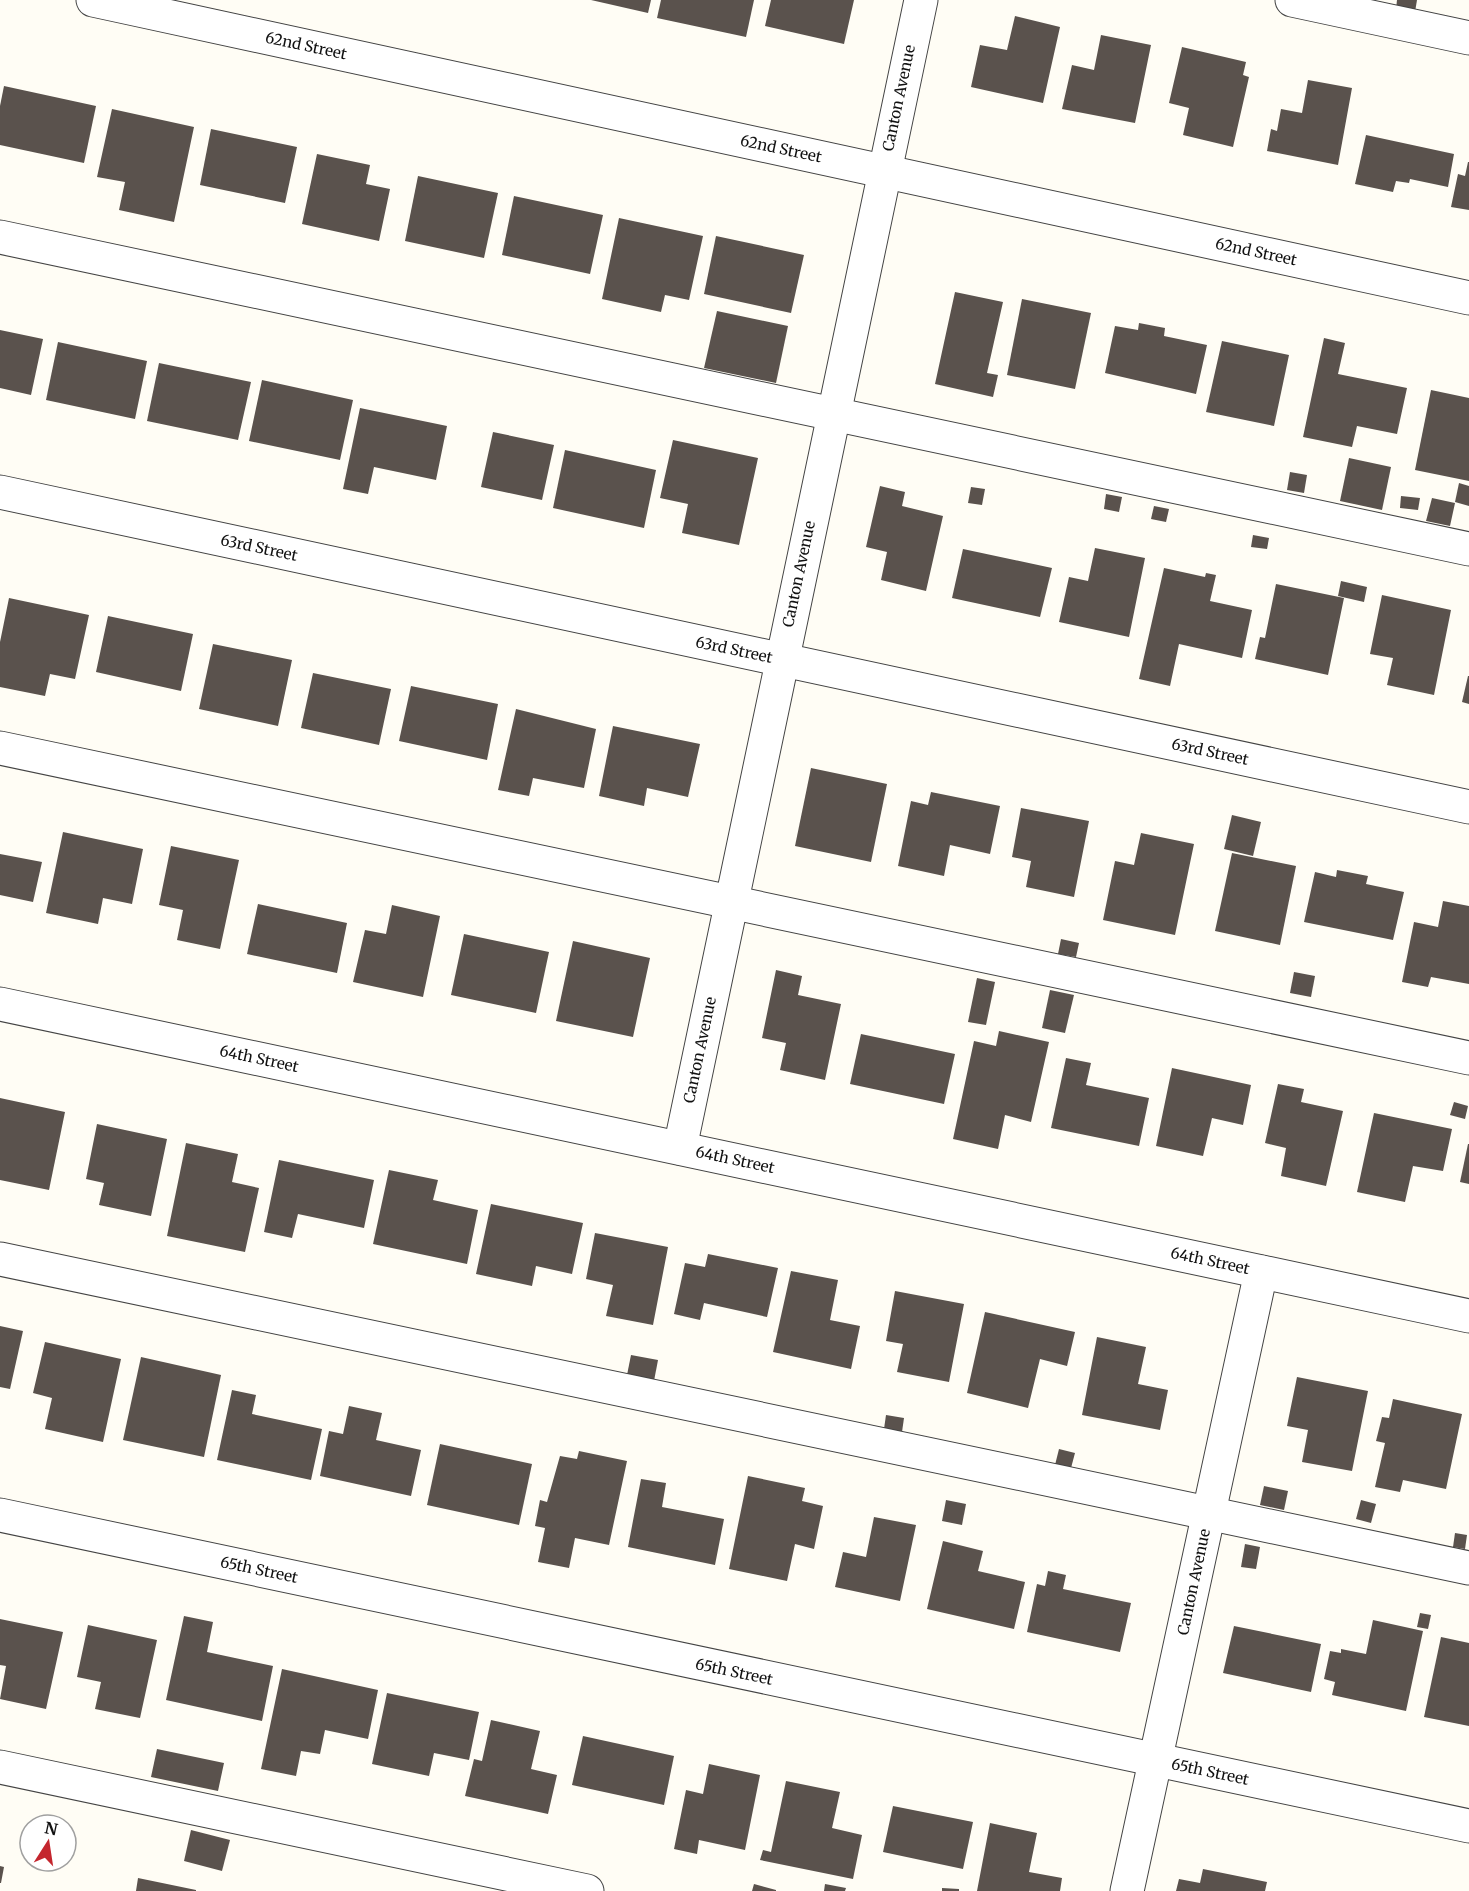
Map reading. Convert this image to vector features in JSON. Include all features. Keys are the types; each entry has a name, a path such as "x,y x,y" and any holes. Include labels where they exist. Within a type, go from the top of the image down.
{"street":[{"name":"62nd Street","path":"93,0 1469,298"},
{"name":"Canton Avenue","path":"680,1148 921,0"},
{"path":"1292,0 1469,38"},
{"path":"0,237 833,412 1469,549"},
{"name":"63rd Street","path":"0,492 1469,807"},
{"path":"0,748 1469,1058"},
{"name":"64th Street","path":"0,1004 1469,1316"},
{"path":"0,1259 1469,1568"},
{"name":"Canton Avenue","path":"1127,1891 1261,1272"},
{"name":"65th Street","path":"0,1515 1469,1826"},
{"path":"0,1767 587,1891"}],"building":[{"path":"591,0 651,0 648,13"},
{"path":"661,0 754,0 746,37 657,18"},
{"path":"771,0 854,0 844,44 765,26"},
{"path":"1397,0 1417,0 1415,12 1396,9"},
{"path":"1015,16 1060,27 1043,103 971,87 980,45 1007,50"},
{"path":"1101,35 1151,45 1135,123 1062,109 1072,65 1094,70"},
{"path":"1182,47 1246,62 1243,75 1249,77 1233,147 1183,135 1189,108 1169,103"},
{"path":"1308,80 1352,88 1338,165 1267,151 1271,129 1277,131 1281,109 1302,113"},
{"path":"4,86 96,106 84,163 0,145 0,106"},
{"path":"112,109 194,127 174,222 119,210 125,182 97,177"},
{"path":"211,129 297,147 285,203 200,185"},
{"path":"1366,135 1454,154 1448,187 1410,179 1409,183 1396,181 1393,192 1355,184"},
{"path":"317,154 370,165 366,184 390,189 379,241 302,224"},
{"path":"1468,162 1469,210 1451,207 1458,174 1465,176"},
{"path":"418,176 498,193 484,258 405,241"},
{"path":"514,196 603,215 590,274 502,255"},
{"path":"619,218 703,236 689,300 665,295 661,312 602,299"},
{"path":"716,236 804,255 791,313 704,294"},
{"path":"955,292 1003,302 987,373 998,375 993,397 935,384"},
{"path":"1022,299 1091,313 1075,389 1007,375"},
{"path":"717,311 788,326 776,383 704,368"},
{"path":"1139,323 1165,328 1164,336 1207,345 1196,394 1105,373 1115,326 1138,330"},
{"path":"0,330 43,339 31,395 0,388"},
{"path":"1324,338 1345,343 1338,374 1407,388 1397,434 1357,426 1352,447 1303,437"},
{"path":"1222,341 1289,355 1274,426 1206,412"},
{"path":"58,342 147,361 135,419 46,400"},
{"path":"159,363 251,382 238,440 147,421"},
{"path":"262,380 353,400 340,460 249,441"},
{"path":"1431,390 1469,398 1469,481 1415,470"},
{"path":"360,408 447,426 436,480 374,467 368,494 343,489"},
{"path":"493,432 554,445 542,500 481,487"},
{"path":"673,440 758,458 739,545 682,533 688,504 660,498"},
{"path":"565,450 656,470 644,528 553,508"},
{"path":"1349,458 1391,467 1382,510 1340,501"},
{"path":"1290,472 1307,475 1304,493 1287,490"},
{"path":"1459,483 1469,486 1469,506 1455,502"},
{"path":"880,486 905,492 902,506 943,516 926,591 881,580 887,552 866,547"},
{"path":"971,487 985,489 982,505 968,503"},
{"path":"1106,494 1122,497 1119,512 1104,509"},
{"path":"1401,496 1420,498 1418,510 1400,508"},
{"path":"1432,498 1455,503 1450,526 1426,521"},
{"path":"1154,506 1169,509 1166,522 1151,519"},
{"path":"1253,535 1269,538 1267,549 1251,547"},
{"path":"1095,548 1145,558 1129,637 1059,622 1069,577 1088,581"},
{"path":"963,549 1052,568 1040,617 952,598"},
{"path":"1164,568 1205,577 1206,573 1216,575 1210,601 1252,610 1242,658 1179,644 1170,686 1139,679"},
{"path":"1341,581 1367,587 1364,602 1338,596"},
{"path":"1276,584 1344,598 1328,675 1255,659 1260,637 1265,638"},
{"path":"1382,595 1451,610 1434,695 1387,685 1393,658 1370,654"},
{"path":"9,598 89,615 75,679 50,674 45,696 0,687 0,642"},
{"path":"108,616 193,634 181,691 96,672"},
{"path":"213,644 292,660 278,726 199,709"},
{"path":"313,673 391,689 379,745 301,728"},
{"path":"1469,676 1469,704 1462,702"},
{"path":"411,686 498,704 487,760 399,741"},
{"path":"516,709 596,729 584,788 533,778 529,796 498,790"},
{"path":"613,726 700,744 688,797 647,788 644,806 599,796"},
{"path":"811,768 887,784 871,862 795,846"},
{"path":"931,792 1000,806 990,854 950,845 944,876 898,866 911,801 928,805"},
{"path":"1021,808 1089,821 1074,897 1026,887 1031,861 1012,857"},
{"path":"1232,815 1261,822 1253,856 1224,849"},
{"path":"63,832 143,849 132,904 103,898 98,924 46,913"},
{"path":"1141,833 1194,844 1175,935 1103,920 1115,861 1134,865"},
{"path":"171,846 239,860 220,949 177,940 183,910 159,905"},
{"path":"1232,853 1296,866 1280,945 1215,931"},
{"path":"0,854 42,862 33,902 0,895"},
{"path":"1337,870 1368,876 1366,884 1404,892 1393,940 1304,922 1315,872 1336,877"},
{"path":"1443,901 1469,906 1469,984 1431,977 1428,987 1402,982 1414,922 1438,927"},
{"path":"258,904 347,923 337,973 247,954"},
{"path":"392,905 440,916 423,997 353,982 365,930 386,934"},
{"path":"464,934 549,952 536,1013 451,995"},
{"path":"1061,939 1079,943 1076,957 1058,954"},
{"path":"573,941 650,958 633,1037 556,1021"},
{"path":"776,970 802,976 798,995 841,1004 825,1080 780,1070 786,1043 762,1038"},
{"path":"1294,972 1315,976 1311,997 1290,993"},
{"path":"977,978 995,982 986,1025 968,1022"},
{"path":"1050,990 1074,995 1065,1033 1042,1028"},
{"path":"999,1031 1049,1042 1031,1122 1005,1115 998,1149 953,1139 974,1041 996,1046"},
{"path":"861,1034 955,1054 944,1104 850,1084"},
{"path":"1066,1058 1091,1063 1086,1085 1149,1098 1139,1146 1051,1128"},
{"path":"1172,1068 1251,1085 1243,1125 1212,1118 1203,1156 1156,1146"},
{"path":"1278,1084 1304,1089 1301,1102 1343,1111 1326,1186 1281,1176 1286,1148 1265,1143"},
{"path":"0,1098 65,1112 49,1190 0,1180"},
{"path":"1454,1102 1468,1106 1465,1119 1450,1115"},
{"path":"1374,1113 1452,1129 1443,1171 1413,1166 1405,1202 1357,1192"},
{"path":"97,1124 167,1139 151,1216 99,1205 104,1183 86,1179"},
{"path":"186,1143 238,1154 232,1182 259,1188 245,1252 167,1236"},
{"path":"1469,1144 1469,1184 1460,1182"},
{"path":"279,1160 374,1180 364,1228 298,1214 292,1238 264,1232"},
{"path":"389,1170 438,1180 433,1200 478,1210 467,1264 373,1244"},
{"path":"491,1204 583,1223 572,1274 536,1266 532,1286 476,1274"},
{"path":"595,1233 668,1247 653,1325 606,1316 613,1285 586,1279"},
{"path":"708,1254 778,1268 767,1317 704,1303 700,1320 674,1314 685,1263 705,1267"},
{"path":"791,1271 838,1280 830,1320 860,1326 851,1369 773,1352"},
{"path":"895,1291 964,1304 949,1382 897,1372 903,1344 886,1341"},
{"path":"985,1312 1075,1332 1067,1366 1040,1359 1028,1408 967,1393"},
{"path":"0,1326 23,1331 10,1389 0,1387"},
{"path":"1097,1337 1146,1347 1138,1384 1168,1390 1160,1430 1082,1415"},
{"path":"45,1342 121,1359 103,1442 45,1429 52,1398 33,1393"},
{"path":"631,1355 658,1360 654,1381 627,1375"},
{"path":"141,1357 221,1375 204,1457 123,1440"},
{"path":"1297,1377 1368,1391 1352,1471 1302,1462 1308,1430 1287,1426"},
{"path":"232,1390 256,1395 252,1414 322,1429 311,1480 217,1460"},
{"path":"1393,1399 1462,1414 1446,1489 1403,1480 1400,1492 1375,1487 1385,1443 1376,1441 1382,1417 1389,1418"},
{"path":"349,1406 382,1413 376,1440 421,1450 411,1496 320,1476 329,1431 343,1434"},
{"path":"886,1415 904,1418 902,1432 884,1429"},
{"path":"440,1444 532,1464 519,1525 427,1505"},
{"path":"1059,1449 1075,1453 1071,1468 1055,1465"},
{"path":"579,1451 627,1461 609,1545 575,1538 569,1568 538,1562 545,1528 535,1526 540,1500 547,1502 560,1456 577,1459"},
{"path":"748,1476 805,1488 802,1501 823,1506 814,1549 795,1544 787,1581 729,1569"},
{"path":"641,1479 666,1483 662,1507 724,1519 715,1565 628,1547"},
{"path":"1264,1486 1288,1491 1284,1510 1260,1505"},
{"path":"946,1500 966,1504 962,1525 942,1521"},
{"path":"1361,1500 1376,1504 1371,1523 1356,1519"},
{"path":"874,1517 916,1525 900,1601 835,1587 843,1552 866,1557"},
{"path":"1455,1533 1467,1535 1465,1549 1453,1547"},
{"path":"943,1541 983,1551 978,1571 1025,1582 1014,1629 927,1609"},
{"path":"1245,1544 1260,1547 1256,1569 1241,1567"},
{"path":"1048,1571 1066,1575 1063,1589 1131,1603 1120,1652 1027,1632 1037,1584 1045,1586"},
{"path":"1420,1613 1431,1615 1428,1629 1417,1627"},
{"path":"184,1616 213,1622 207,1652 273,1666 262,1721 166,1700"},
{"path":"0,1619 63,1632 46,1709 0,1699 6,1666 0,1665"},
{"path":"1373,1620 1423,1631 1406,1711 1332,1695 1335,1682 1324,1679 1330,1651 1341,1653 1341,1649 1366,1654"},
{"path":"88,1625 157,1640 140,1718 95,1709 101,1682 77,1677"},
{"path":"1234,1626 1321,1644 1311,1692 1223,1673"},
{"path":"1441,1637 1469,1643 1469,1726 1424,1717"},
{"path":"282,1669 378,1690 368,1739 325,1730 320,1754 301,1751 296,1776 261,1769"},
{"path":"387,1693 479,1712 469,1760 434,1753 429,1776 372,1764"},
{"path":"491,1720 540,1731 531,1769 557,1775 548,1814 465,1796 474,1759 482,1761"},
{"path":"583,1736 674,1756 664,1805 572,1785"},
{"path":"157,1749 224,1763 218,1791 151,1777"},
{"path":"709,1764 760,1775 745,1850 699,1840 697,1854 674,1849 686,1790 703,1794"},
{"path":"786,1781 840,1792 832,1828 862,1835 853,1879 760,1860 763,1850 771,1852"},
{"path":"893,1806 973,1822 963,1869 883,1852"},
{"path":"990,1823 1037,1833 1029,1872 1062,1878 1060,1891 977,1891"},
{"path":"191,1830 230,1840 222,1871 184,1861"},
{"path":"0,1866 4,1867 1,1883 0,1883"},
{"path":"1203,1869 1267,1882 1265,1891 1176,1891 1179,1879 1200,1883"},
{"path":"138,1878 196,1890 196,1891 136,1891"},
{"path":"754,1884 776,1890 776,1891 752,1891"},
{"path":"825,1884 846,1888 845,1891 824,1891"},
{"path":"942,1888 959,1889 959,1891 942,1891"}]}
